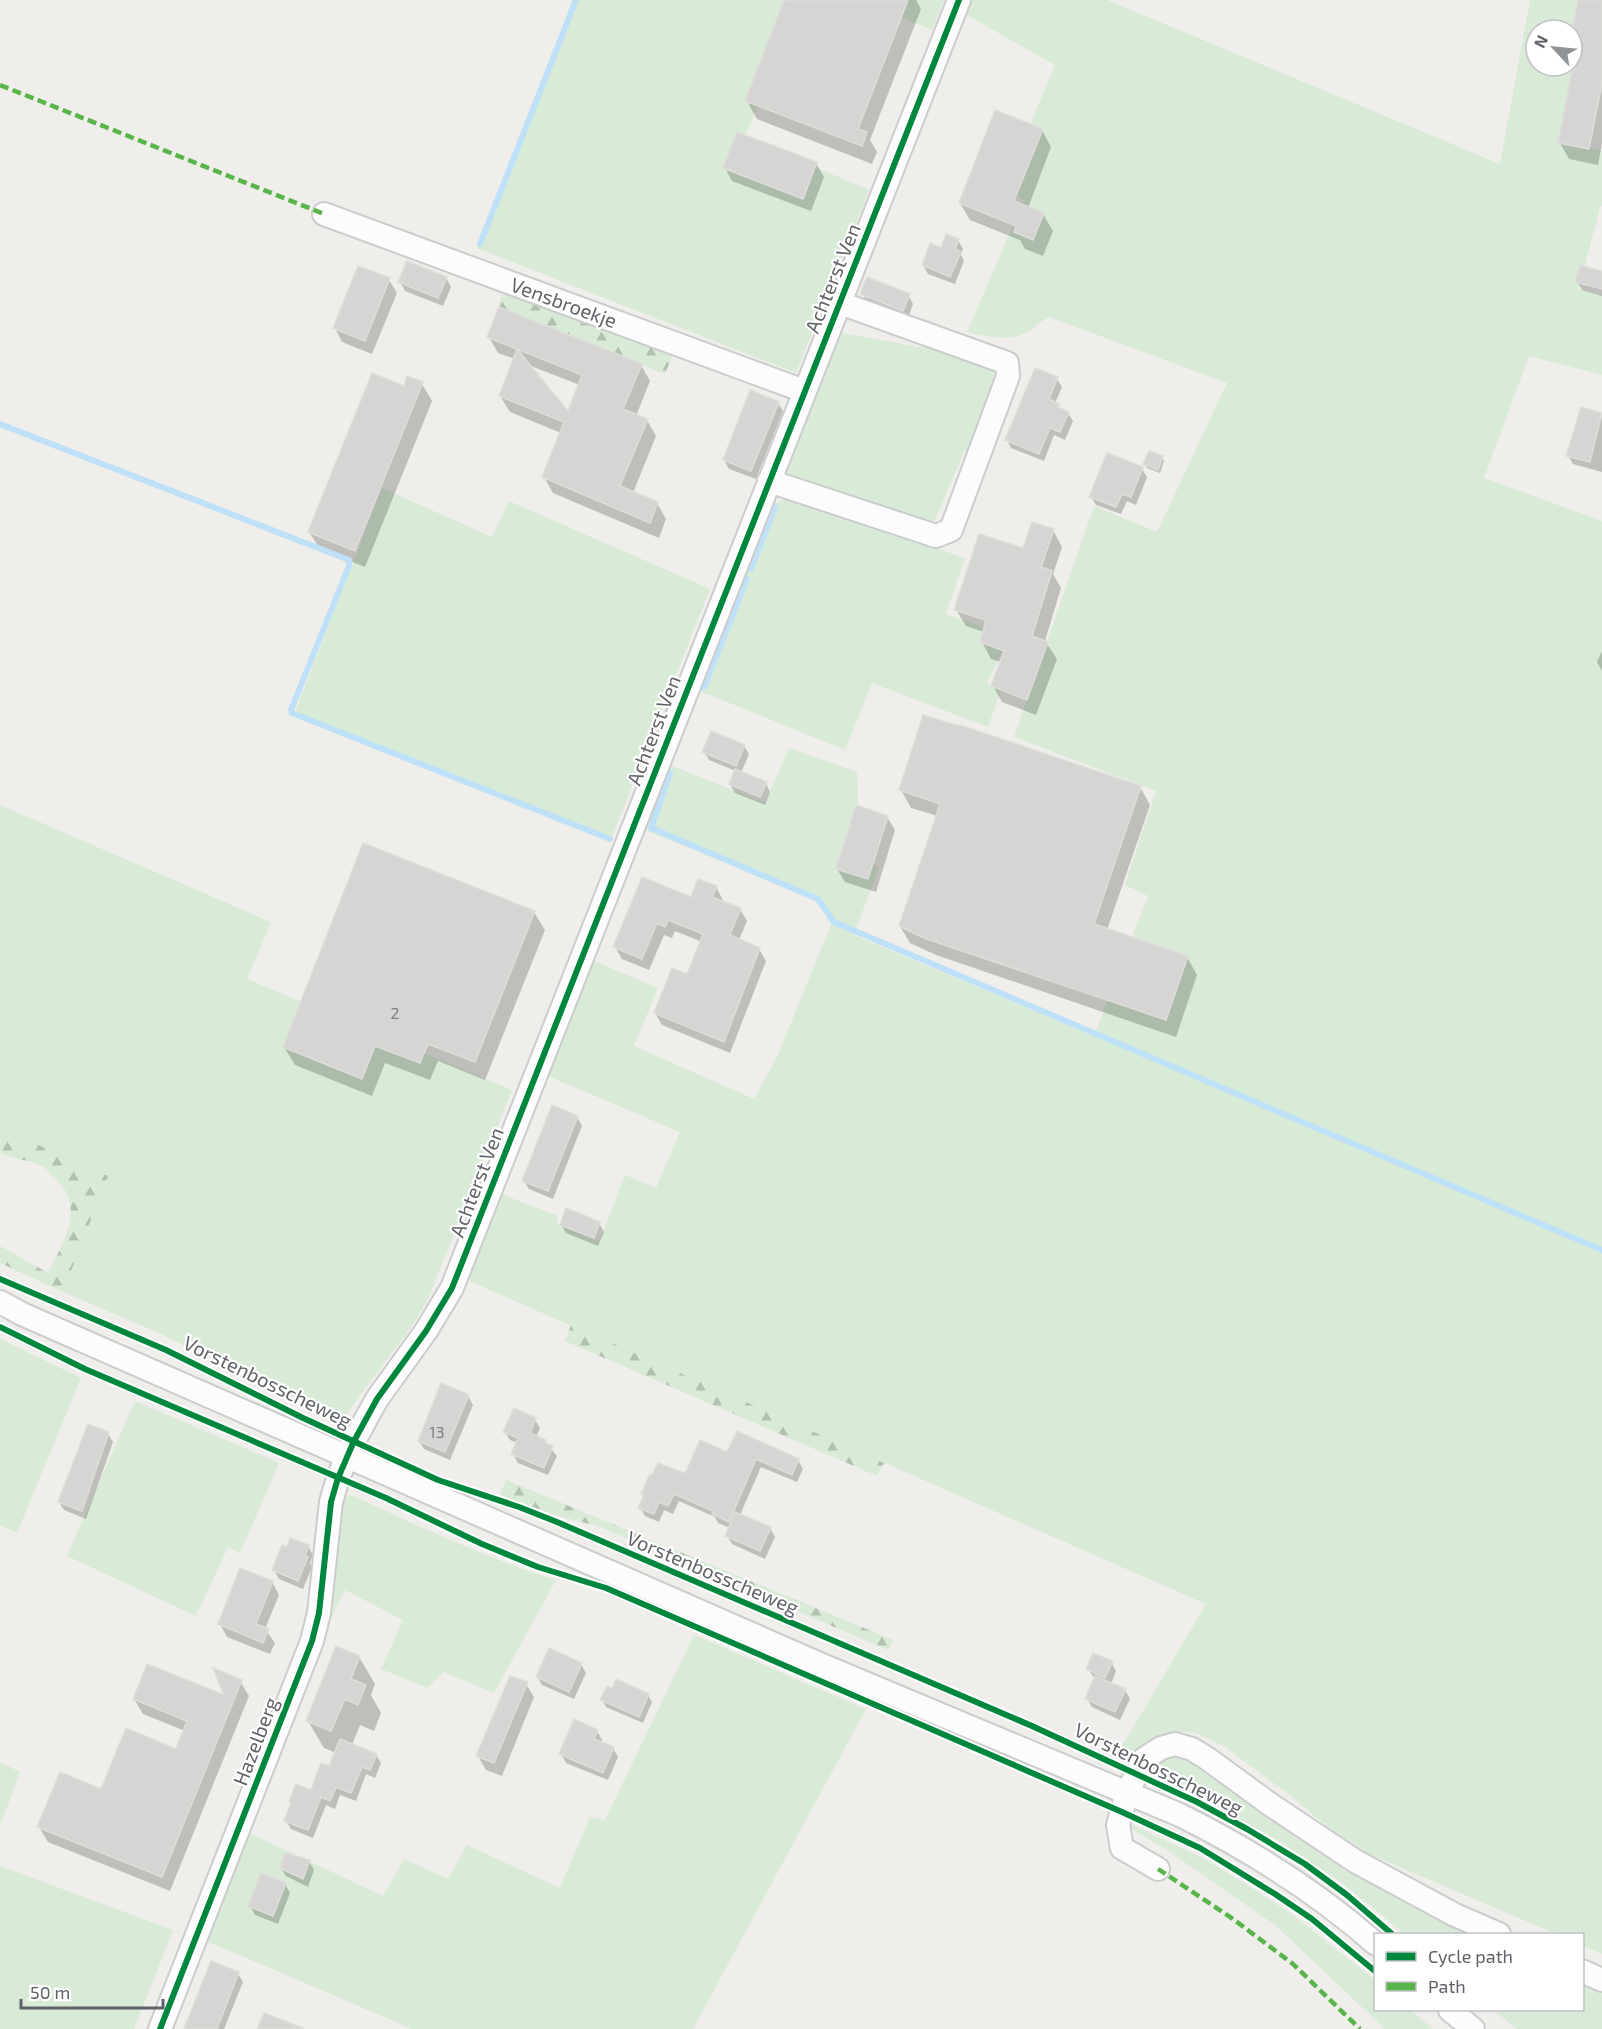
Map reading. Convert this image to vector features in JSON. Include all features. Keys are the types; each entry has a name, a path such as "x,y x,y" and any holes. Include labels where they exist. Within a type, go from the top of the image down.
{"street":[{"name":"Achterst Ven","path":"348,1456 377,1399 426,1331 452,1288 959,0"},
{"name":"Vensbroekje","path":"324,214 804,391"},
{"path":"769,481 936,536 951,530 1008,376 1007,363 840,303"},
{"name":"Vorstenbosscheweg","path":"0,1302 179,1384 811,1660 1197,1823 1255,1856 1332,1909 1374,1942"},
{"name":"Hazelberg","path":"160,2029 312,1641 320,1613 332,1502 338,1478 348,1456"},
{"name":"Vorstenbosscheweg","path":"1127,1793 1144,1759 1161,1748 1175,1744 1192,1749 1355,1861 1455,1915 1495,1933"},
{"path":"1127,1793 1119,1825 1122,1848 1158,1869"},
{"path":"1584,1972 1602,1980"},
{"path":"1451,2011 1473,2029"}],"green space":[{"path":"573,0 802,0 745,137 869,190 796,373 477,248"},
{"path":"860,0 944,0 932,30"},
{"path":"971,0 1107,0 1500,164 1524,33 1524,78 1573,78 1562,142 1602,151 1602,206 1600,206 1579,289 1602,295 1602,375 1529,356 1484,478 1602,521 1602,1954 1584,1946 1584,1933 1554,1933 1367,1853 1330,1829 1286,1792 1225,1747 1196,1733 1176,1731 1132,1759 1121,1748 1206,1604 467,1280 501,1194 558,1216 557,1224 599,1242 625,1175 656,1188 680,1132 548,1076 594,961 658,988 634,1046 754,1099 777,1057 831,925 823,903 645,830 670,765 765,803 789,748 857,772 858,804 840,854 879,867 854,935 1094,1036 1148,896 1125,885 1156,791 1014,737 1094,506 1157,532 1227,383 1049,317 1022,335 1014,337 1006,338 967,332 1024,200 1003,190 1055,65 965,14"},
{"path":"1530,0 1577,0 1573,18 1527,18"},
{"path":"505,288 673,354 665,374 498,307"},
{"path":"842,333 1002,362 977,442 964,452 932,527 788,480 786,473"},
{"path":"382,488 492,537 509,501 710,589 612,837 295,712"},
{"path":"788,499 965,558 946,614 1010,636 987,683 1001,690 988,727 872,683 845,750 700,691 773,504"},
{"path":"0,805 271,922 247,979 512,1090 428,1299 414,1323 342,1420 161,1334 63,1292 108,1177 0,1128"},
{"path":"0,1128 108,1176 63,1292 0,1263 0,1246 48,1273 66,1236 71,1212 64,1188 46,1169 35,1163 0,1153"},
{"path":"571,1325 884,1463 877,1476 565,1341"},
{"path":"0,1339 81,1378 17,1533 0,1525"},
{"path":"135,1401 279,1463 240,1553 228,1547 196,1616 67,1556"},
{"path":"506,1480 893,1640 888,1650 595,1525 547,1512 500,1495"},
{"path":"343,1494 353,1496 478,1552 556,1580 494,1693 444,1672 427,1688 381,1669 403,1620 345,1590 325,1630 331,1610"},
{"path":"694,1635 866,1709 693,2029 412,2029 202,1939 245,1831 383,1896 404,1859 448,1879 467,1845 560,1888 590,1817 605,1820"},
{"path":"1178,1751 1484,1933 1404,1933 1339,1881 1279,1841 1206,1800 1145,1772 1148,1763"},
{"path":"0,1762 20,1772 0,1826"},
{"path":"1131,1824 1203,1858 1292,1914 1374,1979 1374,2011 1412,2011 1433,2029 1385,2029 1275,1925 1167,1850 1130,1828"},
{"path":"0,1866 173,1930 134,2029 0,2029"},
{"path":"1584,1978 1602,1989 1602,2029 1517,2029 1494,2011 1584,2011"}],"building":[{"path":"784,0 908,0 858,129 867,132 862,146 745,101"},
{"path":"1578,0 1602,0 1602,83 1589,149 1558,143 1571,78 1584,78 1584,18 1574,18"},
{"path":"995,110 1043,129 1014,201 1044,213 1033,240 1014,232 1016,226 959,203"},
{"path":"737,132 817,162 803,199 723,168"},
{"path":"946,234 959,239 955,249 961,252 950,277 922,265 930,243 941,248"},
{"path":"407,261 447,277 438,298 398,282"},
{"path":"1580,265 1602,271 1602,289 1575,282"},
{"path":"358,266 390,278 365,341 333,328"},
{"path":"867,277 910,294 903,311 860,294"},
{"path":"499,307 642,364 623,409 648,419 620,486 658,502 650,523 542,477 564,422 499,396 517,349 487,337","holes":["517,349 582,375 568,411"]},
{"path":"1035,368 1058,377 1049,399 1059,404 1058,407 1069,412 1060,432 1050,428 1039,454 1005,440"},
{"path":"372,373 404,386 407,376 423,382 355,551 308,532"},
{"path":"750,390 779,402 751,471 723,460"},
{"path":"1581,407 1602,413 1590,462 1566,456"},
{"path":"1149,451 1163,456 1158,470 1143,464"},
{"path":"1107,453 1143,467 1131,497 1122,494 1116,507 1089,497"},
{"path":"1032,522 1054,529 1041,567 1052,571 1032,636 1048,642 1027,700 991,686 1004,651 980,642 986,620 954,610 979,534 1023,548"},
{"path":"923,715 960,725 1141,786 1094,924 1188,956 1166,1020 924,938 899,926 940,804 899,790"},
{"path":"711,731 745,745 736,766 702,752"},
{"path":"735,769 767,782 760,797 729,784"},
{"path":"856,805 888,816 868,879 836,869"},
{"path":"363,843 535,911 475,1062 428,1044 420,1063 375,1046 362,1079 283,1047"},
{"path":"642,877 691,897 698,879 717,886 712,897 741,908 730,935 760,948 724,1042 654,1013 672,968 687,974 703,934 668,920 665,927 657,923 642,959 613,947"},
{"path":"552,1105 578,1116 548,1191 522,1181"},
{"path":"566,1208 600,1222 594,1238 560,1225"},
{"path":"441,1383 469,1395 445,1452 418,1441"},
{"path":"514,1408 536,1418 530,1433 553,1446 544,1468 511,1454 518,1438 503,1432"},
{"path":"88,1424 109,1432 82,1511 58,1502"},
{"path":"737,1431 799,1459 792,1475 756,1459 729,1522 712,1514 713,1511 674,1494 668,1506 659,1502 654,1514 638,1508 644,1495 641,1494 658,1463 684,1473 700,1440 727,1452"},
{"path":"735,1512 771,1527 760,1551 725,1536"},
{"path":"290,1538 309,1545 305,1556 308,1557 298,1581 272,1570 282,1545 287,1547"},
{"path":"240,1568 273,1581 256,1624 269,1629 263,1643 218,1624"},
{"path":"336,1646 360,1656 351,1679 366,1685 358,1705 345,1699 331,1731 306,1721"},
{"path":"549,1648 582,1663 569,1692 536,1677"},
{"path":"1093,1653 1113,1661 1105,1678 1086,1669"},
{"path":"147,1664 224,1695 213,1668 242,1680 162,1877 37,1827 60,1772 101,1789 126,1728 176,1749 187,1721 133,1699"},
{"path":"510,1676 528,1682 494,1763 476,1756"},
{"path":"1095,1676 1126,1689 1115,1712 1085,1699"},
{"path":"616,1679 649,1694 639,1717 600,1700 607,1686 612,1689"},
{"path":"574,1719 598,1730 594,1739 614,1747 603,1773 559,1754"},
{"path":"340,1739 377,1754 370,1770 362,1767 351,1793 336,1787 330,1801 321,1797 308,1830 284,1821 296,1784 311,1790 321,1763 329,1766"},
{"path":"285,1853 310,1860 303,1879 280,1868"},
{"path":"261,1873 286,1883 273,1916 248,1906"},
{"path":"211,1961 239,1972 217,2029 184,2029"},
{"path":"264,2013 303,2028 303,2029 257,2029"}],"waterway":[{"path":"480,244 576,0"},
{"path":"0,424 349,560 349,566 291,710 292,713 610,839"},
{"path":"751,569 775,507"},
{"path":"704,687 747,579"},
{"path":"670,773 651,828 818,899 834,922 1602,1250"}],"marked path":[{"path":"0,85 324,214"},
{"path":"1158,1869 1233,1919 1293,1964 1360,2029"}],"cycle path":[{"path":"160,2029 312,1641 319,1613 331,1502 338,1478 354,1441 377,1399 426,1331 452,1288 959,0"},
{"path":"0,1279 166,1350 303,1418 438,1480 557,1522 1032,1726 1197,1802 1305,1864 1347,1895 1391,1933"},
{"path":"0,1327 85,1369 386,1498 482,1544 538,1567 606,1588 1200,1848 1312,1919 1374,1970"}]}
